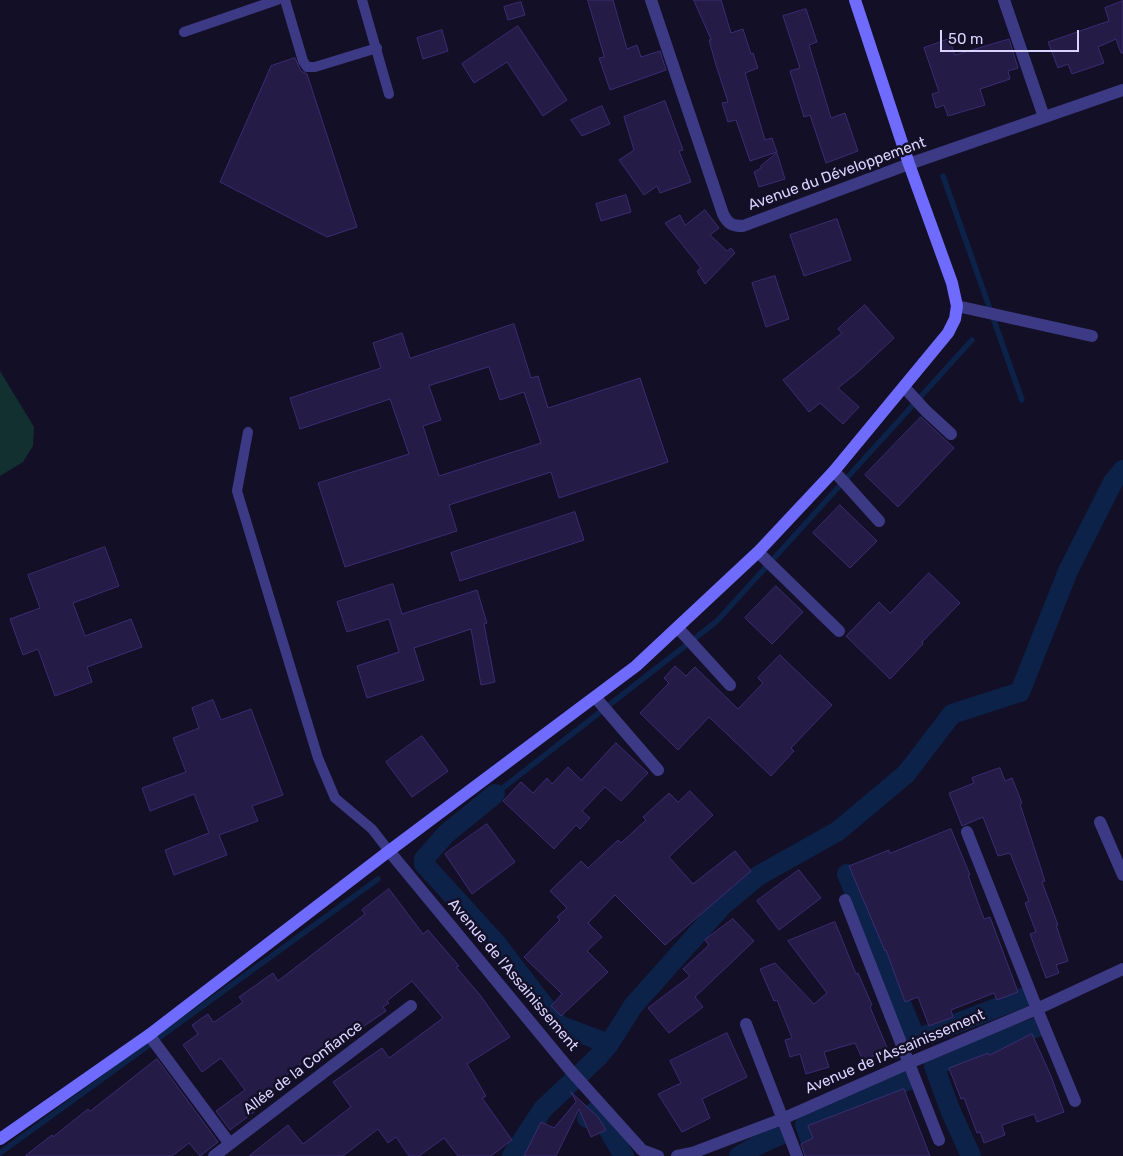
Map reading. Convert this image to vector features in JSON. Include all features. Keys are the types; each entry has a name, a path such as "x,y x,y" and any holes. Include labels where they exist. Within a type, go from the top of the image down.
{"street":[{"name":"Avenue du Développement","path":"651,0 723,214 727,221 734,226 743,226 909,164 1123,90"},
{"path":"0,1139 148,1035 636,666 758,552 834,471 948,333 956,319 957,306 952,283 909,164 855,0"},
{"path":"1004,0 1044,117"},
{"path":"957,306 1092,336"},
{"path":"904,387 951,434"},
{"path":"834,471 879,521"},
{"path":"758,552 839,631"},
{"path":"678,628 730,685"},
{"path":"595,697 658,770"},
{"path":"1100,822 1123,875"},
{"path":"967,832 1075,1101"},
{"name":"Avenue de l'Assainissement","path":"389,851 570,1070 642,1150 658,1156"},
{"path":"845,900 939,1140"},
{"name":"Avenue de l'Assainissement","path":"676,1156 782,1119 909,1062 1037,1009 1123,969"},
{"name":"Allée de la Confiance","path":"214,1156 411,1006"},
{"path":"746,1024 797,1156"},
{"path":"148,1035 230,1144"}],"lane":[{"path":"184,32 277,0"},
{"path":"285,0 303,61 307,68 377,48"},
{"path":"362,0 389,94"},
{"path":"248,432 237,491 318,758 335,798 372,829 389,851"}],"green space":[{"path":"0,371 34,427 33,446 23,462 0,476"}],"building":[{"path":"588,0 613,0 627,49 637,45 641,57 660,51 666,70 610,90 599,58 604,57"},
{"path":"694,0 721,0 731,33 743,29 751,54 753,53 758,68 745,73 765,140 772,138 777,152 750,161 736,120 728,122 722,103 728,102 709,40 711,40"},
{"path":"1123,1 1123,53 1121,53 1116,39 1098,47 1104,63 1072,74 1068,64 1058,68 1048,42 1109,21 1105,8"},
{"path":"521,2 525,15 508,20 504,7"},
{"path":"806,9 817,42 809,45 831,118 845,113 858,151 826,163 810,115 804,117 790,71 800,68 783,16"},
{"path":"518,26 567,100 543,116 507,62 474,83 462,64"},
{"path":"442,30 448,51 423,59 417,38"},
{"path":"949,39 955,55 1009,39 1018,68 1008,71 1010,79 980,89 985,105 948,116 944,105 936,108 932,94 939,92 924,48"},
{"path":"295,58 301,71 307,74 357,227 327,237 220,182 271,66"},
{"path":"665,101 683,150 679,151 691,182 660,193 657,186 644,195 619,160 634,150 624,117"},
{"path":"602,106 610,124 582,136 571,120"},
{"path":"777,153 785,179 759,187 754,172"},
{"path":"626,195 631,212 601,221 596,204"},
{"path":"705,210 719,228 710,235 727,251 731,248 735,253 705,284 697,271 701,268 665,223 680,215 685,225"},
{"path":"837,219 851,260 804,276 790,235"},
{"path":"775,276 789,319 766,327 752,283"},
{"path":"865,305 894,338 838,388 859,407 843,424 820,403 809,412 783,380 842,333 838,329"},
{"path":"514,324 531,378 538,376 548,408 640,378 668,462 559,498 551,472 449,505 457,531 345,567 318,483 409,454 390,399 300,429 290,398 381,368 373,343 402,333 410,358","holes":["489,367 500,400 524,392 541,443 439,476 423,426 441,420 429,386"]},
{"path":"921,417 954,448 898,507 865,475"},
{"path":"840,505 877,541 850,568 813,533"},
{"path":"575,512 584,540 460,581 451,553"},
{"path":"105,547 119,586 73,603 85,636 131,619 142,647 87,667 92,682 55,696 38,649 23,655 10,619 40,608 28,575"},
{"path":"929,573 960,603 922,642 923,644 890,679 846,636 879,602 890,613"},
{"path":"393,584 402,614 477,590 487,623 484,624 495,682 481,685 471,629 414,648 424,680 367,698 357,666 399,652 389,619 347,632 337,602"},
{"path":"776,586 803,612 772,644 745,618"},
{"path":"780,655 832,705 791,748 794,751 771,776 709,717 678,750 640,713 669,683 664,678 675,666 686,676 695,667 738,709 763,683 758,678"},
{"path":"213,700 221,720 251,709 283,795 252,806 258,821 219,835 227,855 174,875 165,850 209,833 194,794 150,811 142,788 186,772 173,738 199,728 192,708"},
{"path":"422,736 448,771 412,797 386,762"},
{"path":"616,743 648,773 621,801 605,787 582,811 590,818 580,829 576,825 554,849 503,801 521,782 533,793 547,778 552,784 568,767 581,780"},
{"path":"1000,768 1005,781 1012,778 1022,803 1020,804 1045,881 1042,882 1058,925 1056,925 1068,961 1056,965 1059,973 1046,978 1030,934 1036,932 1025,903 1029,901 1010,853 998,856 983,817 962,826 949,793 974,783 972,778"},
{"path":"690,791 713,815 669,857 693,884 735,851 751,871 665,945 615,895 588,923 602,937 587,951 608,972 561,1016 551,1006 562,994 524,957 560,920 557,917 567,908 550,891 581,861 588,868 618,840 621,843 646,820 643,817 669,793 678,802"},
{"path":"487,824 515,862 472,894 445,854"},
{"path":"951,829 970,875 968,875 984,919 990,917 1018,992 997,1000 994,993 951,1010 953,1017 929,1026 918,997 905,1002 886,950 849,866 889,850 890,853"},
{"path":"799,870 821,898 779,930 757,901"},
{"path":"389,889 423,934 428,930 459,966 456,967 480,995 510,1037 467,1064 486,1096 482,1098 512,1140 491,1156 458,1156 444,1138 419,1156 409,1156 396,1137 388,1143 378,1129 343,1156 249,1156 288,1125 303,1144 351,1107 333,1082 382,1048 389,1058 443,1018 412,981 387,1001 389,1003 383,1007 386,1011 354,1033 351,1030 323,1053 320,1049 279,1081 282,1084 260,1103 262,1106 230,1130 216,1111 245,1090 221,1058 202,1072 183,1045 198,1034 192,1025 208,1014 213,1022 216,1021 243,1002 239,997 273,973 278,981 365,914 362,910"},
{"path":"733,919 754,941 695,997 703,1007 669,1033 648,1008 690,976 683,969 709,945 705,940"},
{"path":"835,922 856,974 858,973 872,1005 870,1007 888,1050 863,1060 855,1043 824,1052 829,1067 806,1074 800,1054 790,1057 785,1040 792,1038 777,1000 774,1001 760,969 775,963 814,1004 827,993 788,941"},
{"path":"727,1033 747,1077 702,1099 710,1118 682,1132 658,1094 681,1083 670,1061"},
{"path":"1032,1034 1051,1076 1064,1112 1037,1122 1034,1114 1002,1125 1005,1135 984,1143 980,1132 977,1133 964,1098 961,1099 949,1068 988,1053 989,1055"},
{"path":"157,1059 218,1142 200,1156 189,1143 172,1156 25,1156 52,1135 53,1137 88,1109 90,1111"},
{"path":"904,1089 930,1156 805,1156 801,1144 813,1138 808,1126"},
{"path":"571,1092 598,1117 606,1130 591,1137 579,1109 556,1156 524,1156 541,1122 554,1128 576,1102"}],"waterway":[{"path":"943,176 1022,400"},
{"path":"495,794 717,621 972,340"},
{"path":"512,1156 543,1109 598,1057 609,1044 633,1006 722,906 758,876 838,831 906,774 952,714 1020,692 1068,571 1113,482 1123,470"},
{"path":"495,794 446,834 424,859 424,864 496,943 559,1025 609,1044"},
{"path":"847,874 916,1039 1022,998"},
{"path":"0,1153 378,879"},
{"path":"971,1156 951,1112 934,1066 1040,1026"},
{"path":"816,1156 805,1125 838,1108 909,1080"},
{"path":"587,1118 597,1110 624,1156"},
{"path":"739,1156 780,1135"}]}
